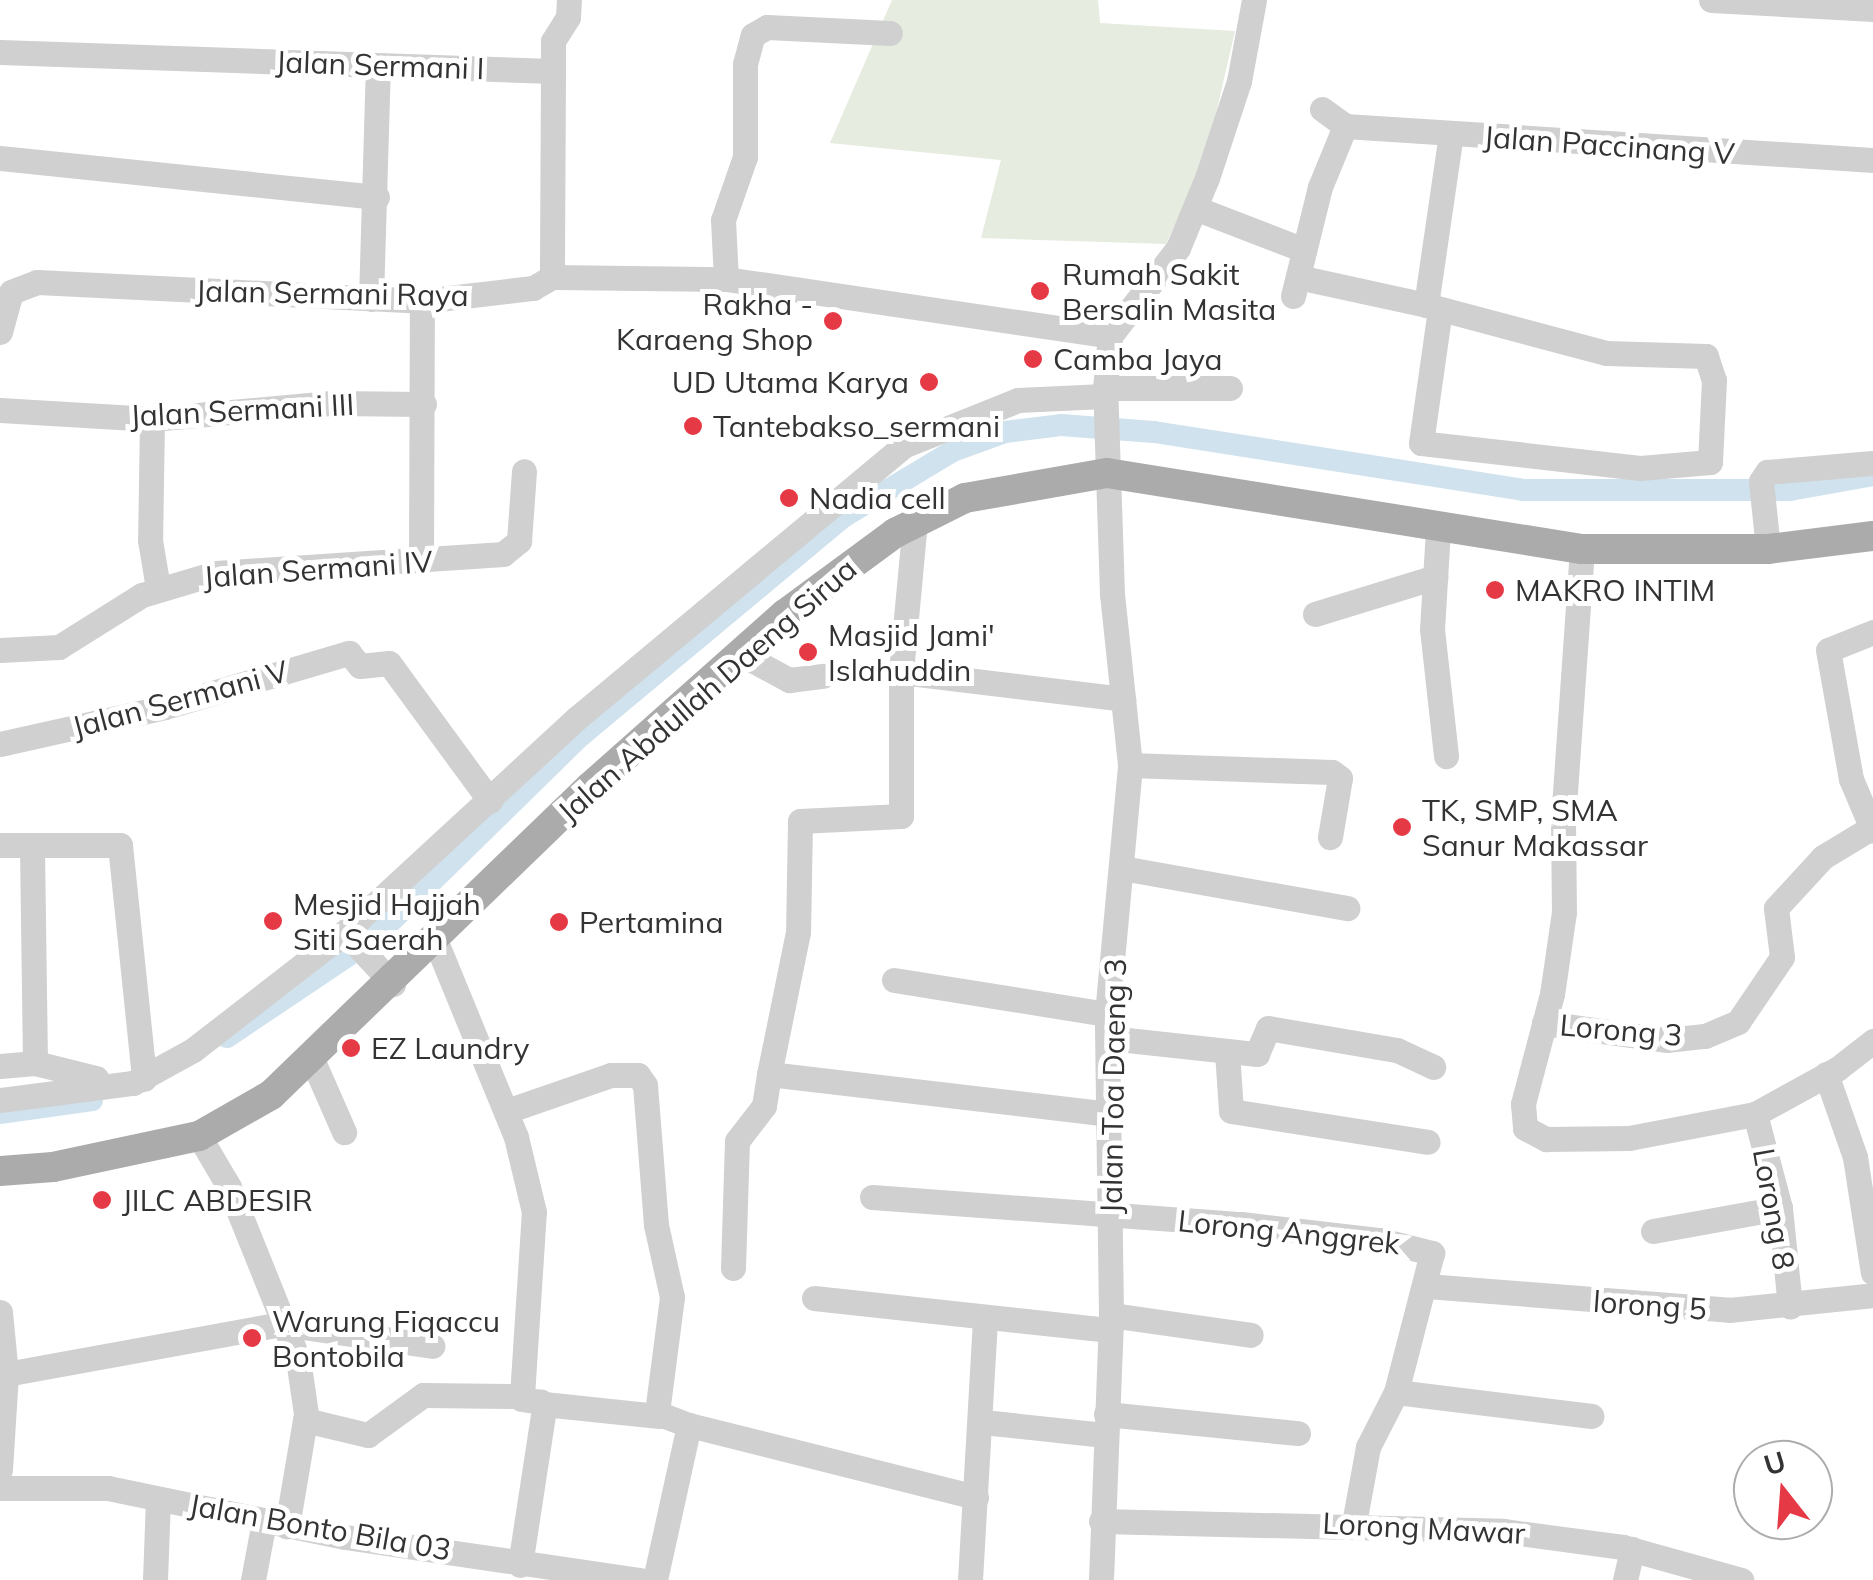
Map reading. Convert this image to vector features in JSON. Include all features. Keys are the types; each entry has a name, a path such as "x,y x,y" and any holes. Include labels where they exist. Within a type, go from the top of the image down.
{"main road":[{"name":"Jalan Abdullah Daeng Sirua","path":"0,1170 53,1167 199,1136 271,1095 590,786 835,573 915,521 989,491 1107,467 1438,529 1582,549 1768,544 1873,536"}],"street":[{"path":"552,277 552,41 568,18 569,0"},
{"path":"1110,336 1161,274 1195,208 1231,110 1254,0"},
{"path":"1710,0 1873,10"},
{"path":"726,278 722,220 745,157 745,64 753,35 767,27 890,33"},
{"name":"Jalan Sermani I","path":"0,52 554,71"},
{"path":"371,300 378,67"},
{"path":"1322,109 1344,126 1296,287 1433,307 1606,353 1706,356 1714,380 1710,462 1640,468 1421,444 1433,307 1451,134"},
{"name":"Jalan Paccinang V","path":"1344,126 1873,160"},
{"path":"0,158 377,196"},
{"path":"1195,208 1304,250"},
{"name":"Jalan Sermani Raya","path":"0,332 11,292 36,282 422,300 532,288 552,277 726,278 1110,336"},
{"path":"421,562 422,300"},
{"name":"Jalan Toa Daeng 3","path":"1101,1580 1111,1322 1112,1114 1108,1026 1130,764 1107,467 1104,399 1110,336"},
{"path":"32,848 19,1065 11,1100 148,1067 193,1050 351,938 490,800 735,580 903,446 1018,400 1104,399 1230,388"},
{"name":"Jalan Sermani III","path":"0,410 152,419 333,403 424,404"},
{"path":"152,419 149,515 158,588"},
{"path":"1768,544 1762,492 1767,472 1873,463"},
{"name":"Jalan Sermani IV","path":"0,650 59,647 158,588 251,569 421,562 511,550 524,516 524,470"},
{"path":"733,1268 738,1141 764,1106 798,932 800,821 900,818 901,672 915,521"},
{"path":"1438,529 1432,629 1446,756"},
{"path":"1582,549 1563,820 1564,912 1544,1022 1523,1104 1525,1128 1546,1138 1628,1138 1756,1114 1826,1074 1873,1040"},
{"path":"1314,614 1435,577"},
{"path":"1872,830 1851,779 1828,650 1873,632"},
{"name":"Jalan Sermani V","path":"0,744 165,706 349,653 352,664 389,663 490,800"},
{"path":"741,654 789,680 823,676"},
{"path":"901,672 1123,698"},
{"path":"1130,764 1332,772 1340,778 1330,836"},
{"name":"Lorong 3","path":"1544,1022 1666,1040 1705,1036 1738,1022 1782,957 1776,908 1823,858 1872,830"},
{"path":"0,845 120,845 148,1067"},
{"path":"1122,868 1347,908"},
{"path":"434,937 507,1112 534,1212 528,1371 532,1402 520,1564"},
{"path":"351,938 388,979"},
{"path":"894,980 1228,1052 1257,1054 1268,1028 1397,1050 1432,1067"},
{"path":"1228,1052 1230,1111 1428,1142"},
{"path":"312,1059 344,1132"},
{"path":"19,1065 89,1080 148,1067"},
{"path":"769,1074 1112,1114"},
{"path":"1826,1074 1847,1123 1873,1273"},
{"path":"507,1112 598,1078 642,1079 650,1115 656,1225 672,1297 659,1416"},
{"name":"Lorong 8","path":"1756,1114 1780,1208 1790,1306"},
{"path":"199,1136 229,1187 298,1360 305,1420 275,1524 252,1580"},
{"path":"872,1196 1112,1215"},
{"path":"1653,1231 1780,1208"},
{"name":"Lorong Anggrek","path":"1112,1215 1410,1244 1432,1253 1428,1286"},
{"path":"1354,1523 1368,1447 1396,1392 1428,1286"},
{"name":"lorong 5","path":"1428,1286 1652,1306 1790,1306 1873,1295"},
{"path":"814,1298 985,1321 1111,1322 1251,1335"},
{"path":"0,1312 6,1374 0,1470"},
{"path":"970,1580 983,1422 985,1321"},
{"path":"6,1374 282,1324 432,1346"},
{"path":"1396,1392 1592,1416"},
{"path":"305,1420 368,1435 424,1395 659,1416 976,1497"},
{"path":"983,1422 1298,1433"},
{"path":"655,1580 688,1425"},
{"name":"Jalan Bonto Bila 03","path":"0,1488 108,1488 275,1524 640,1580"},
{"path":"155,1580 158,1498"},
{"name":"Lorong Mawar","path":"1101,1521 1354,1523 1503,1531 1632,1549 1741,1580"},
{"path":"1625,1580 1632,1549"}],"shaded area":[{"path":"892,0 1098,0 1100,23 1235,31 1206,157 1166,244 981,238 1001,160 830,143"}],"waterway":[{"path":"227,1037 373,939 578,738 843,517 953,451 1005,432 1061,425 1154,432 1523,490 1790,490 1873,475"},
{"path":"0,1113 92,1100"}],"place":[{"name":"Rumah Sakit Bersalin Masita","path":"1040,291"},
{"name":"Rakha - Karaeng Shop","path":"833,321"},
{"name":"Camba Jaya","path":"1033,359"},
{"name":"UD Utama Karya","path":"929,382"},
{"name":"Tantebakso_sermani","path":"693,426"},
{"name":"Nadia cell","path":"789,498"},
{"name":"MAKRO INTIM","path":"1495,590"},
{"name":"Masjid Jami' Islahuddin","path":"808,652"},
{"name":"TK, SMP, SMA Sanur Makassar","path":"1402,827"},
{"name":"Mesjid Hajjah Siti Saerah","path":"273,921"},
{"name":"Pertamina","path":"559,922"},
{"name":"EZ Laundry","path":"351,1048"},
{"name":"JILC ABDESIR","path":"102,1200"},
{"name":"Warung Fiqaccu Bontobila","path":"252,1338"}]}
